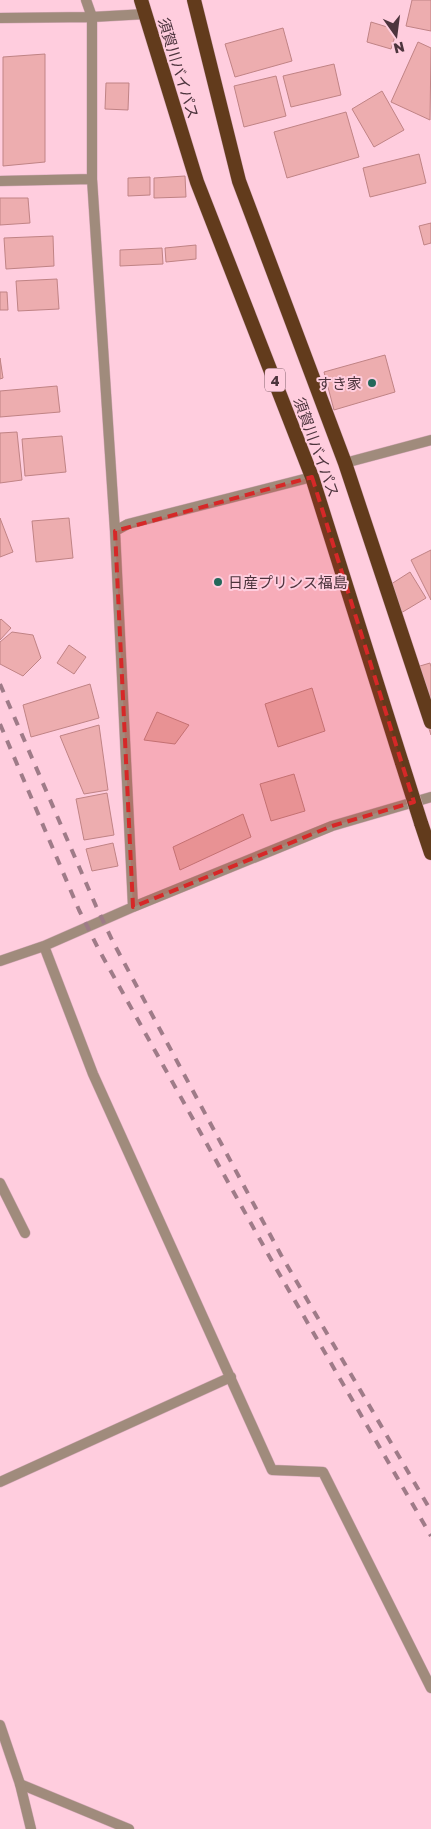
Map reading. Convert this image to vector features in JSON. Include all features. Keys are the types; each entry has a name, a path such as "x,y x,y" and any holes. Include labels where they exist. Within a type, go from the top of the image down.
{"highway":[{"name":"須賀川バイパス","path":"194,0 239,181 345,463 431,722"},
{"name":"須賀川バイパス","path":"143,7 197,182 312,477 431,853"}],"street":[{"path":"86,0 92,17 92,179 115,530 133,907"},
{"path":"0,18 92,17 143,7"},
{"path":"0,181 92,179"},
{"path":"345,463 431,440"},
{"path":"115,530 128,524 312,477"},
{"path":"0,961 44,946 133,907 332,826 431,797"},
{"path":"44,946 93,1074 272,1470 323,1472 431,1688"},
{"path":"0,1183 25,1233"},
{"path":"0,1482 231,1377"},
{"path":"0,1725 20,1784 30,1829"},
{"path":"20,1784 129,1829"}],"highlighted area":[{"path":"312,477 414,802 332,826 133,907 115,531"}],"building":[{"path":"412,0 431,0 431,31 406,26"},
{"path":"371,22 397,30 391,49 367,42"},
{"path":"283,28 292,61 235,77 225,44"},
{"path":"418,42 431,48 430,120 391,102"},
{"path":"45,54 45,162 3,166 3,57"},
{"path":"334,64 341,95 291,107 283,76"},
{"path":"276,76 286,116 244,127 234,86"},
{"path":"106,83 129,83 128,110 105,109"},
{"path":"382,91 404,130 374,147 352,109"},
{"path":"346,112 359,157 287,178 274,132"},
{"path":"419,154 426,183 370,197 363,168"},
{"path":"185,176 186,197 154,198 154,178"},
{"path":"150,177 150,195 128,196 128,178"},
{"path":"0,198 28,198 30,223 0,225"},
{"path":"431,223 431,243 424,245 419,226"},
{"path":"53,236 54,266 6,269 4,238"},
{"path":"196,245 196,259 166,262 165,248"},
{"path":"162,248 163,264 120,266 120,250"},
{"path":"57,279 59,309 18,311 16,281"},
{"path":"0,292 7,292 8,310 0,310"},
{"path":"385,355 395,392 334,410 324,372"},
{"path":"0,358 3,378 0,379"},
{"path":"57,386 60,412 0,417 0,391"},
{"path":"17,432 22,480 0,483 0,433"},
{"path":"62,436 66,472 25,476 22,439"},
{"path":"0,518 13,552 0,557"},
{"path":"69,518 73,558 36,562 32,521"},
{"path":"431,550 431,600 411,560"},
{"path":"410,572 426,598 401,613 385,588"},
{"path":"0,620 11,628 0,640"},
{"path":"12,632 33,635 41,658 23,676 0,664 0,642"},
{"path":"69,645 86,657 74,674 57,663"},
{"path":"430,663 431,667 431,735 410,669"},
{"path":"90,684 99,718 31,737 23,705"},
{"path":"312,688 325,731 278,747 265,704"},
{"path":"157,712 189,725 175,744 144,740"},
{"path":"99,725 108,790 84,794 60,736"},
{"path":"294,774 305,811 271,821 260,784"},
{"path":"107,793 114,835 84,840 76,799"},
{"path":"243,814 251,837 180,870 173,847"},
{"path":"113,843 118,866 92,871 86,849"}],"railway":[{"path":"0,684 113,942 281,1255 431,1511"},
{"path":"0,724 79,910 99,950 273,1263 431,1536"}],"place":[{"name":"すき家","path":"372,383"},
{"name":"日産プリンス福島","path":"218,582"}]}
